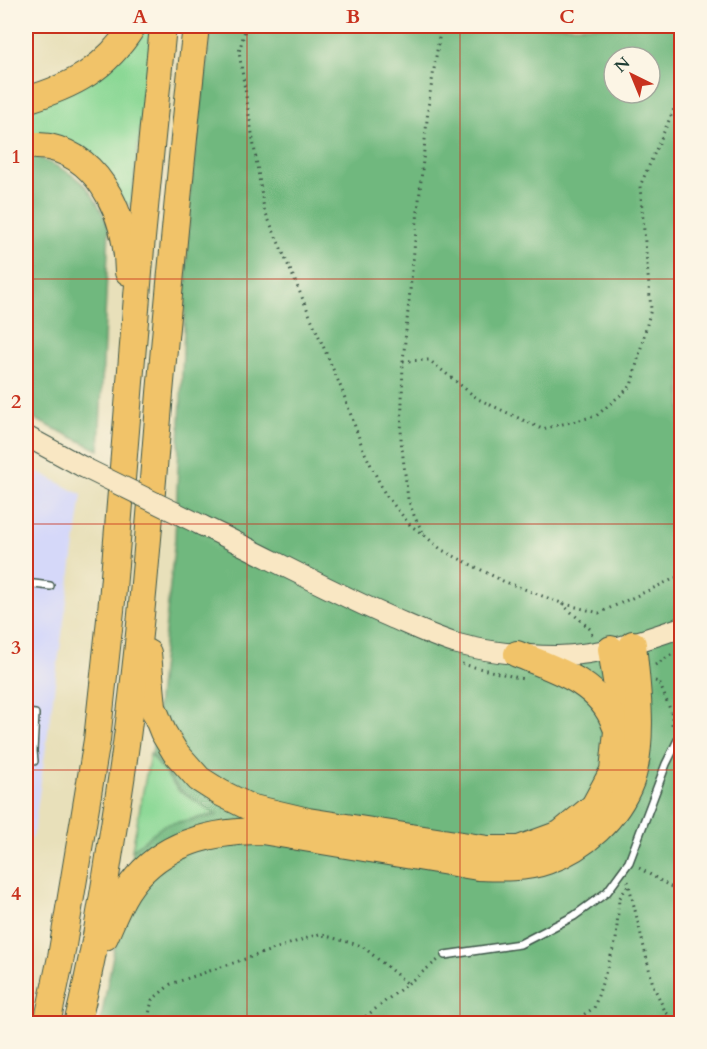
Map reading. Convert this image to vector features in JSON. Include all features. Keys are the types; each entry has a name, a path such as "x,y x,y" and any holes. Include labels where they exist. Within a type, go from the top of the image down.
{"highway":[{"path":"26,100 78,81 103,63 124,40 133,26"},
{"path":"47,1023 63,946 97,740 116,566 150,145 163,26"},
{"path":"77,1023 90,973 126,747 143,608 163,368 196,26"},
{"path":"26,145 50,147 72,157 90,170 106,189 118,214 128,251 130,385"},
{"path":"143,608 153,707 175,752 199,778 221,793 249,807 308,821 488,849 519,849 560,834 594,806 613,771 617,731 614,648"},
{"path":"90,973 128,889 147,868 168,851 192,840 234,831 262,831 478,867 507,868 546,861 584,842 611,816 631,781 637,750 638,715 614,648"},
{"path":"517,654 563,673 592,690 612,716 617,731"}],"main road":[{"path":"26,436 83,467 359,604 454,643 517,654 560,656 614,648 681,627"}],"lane":[{"path":"26,583 50,586"},
{"path":"26,713 35,714 34,760"},
{"path":"445,955 519,944 574,916 607,892 625,871 666,764 681,732"}],"path":[{"path":"246,26 239,52 264,209 342,390 363,449 385,494 410,525 442,550 503,581 561,603 599,613 681,575"},
{"path":"425,537 408,499 401,440 403,361 429,100 441,26"},
{"path":"403,361 429,360 478,399 542,429 596,416 631,386 651,309 640,186 681,92"},
{"path":"561,603 614,648"},
{"path":"650,671 663,658 681,648"},
{"path":"652,680 659,682 672,714 670,749 666,764"},
{"path":"629,862 673,888 681,902"},
{"path":"625,871 653,985 665,1011 677,1023"},
{"path":"569,1023 594,1008 616,940 619,899 629,884"},
{"path":"147,1023 152,1000 171,984 319,934 362,946 408,984"},
{"path":"356,1023 445,955"}],"shaded area":[{"path":"26,465 82,495 33,837 26,841"}],"green space":[{"path":"211,26 681,26 681,1023 100,1024 133,850 164,825 217,815 179,789 152,755 175,538 190,190"},
{"path":"143,27 153,29 131,206 26,134 26,109"},
{"path":"33,155 81,182 96,200 109,229 99,450 26,415 26,156"},
{"path":"150,754 178,790 216,814 165,825 132,850"}]}
